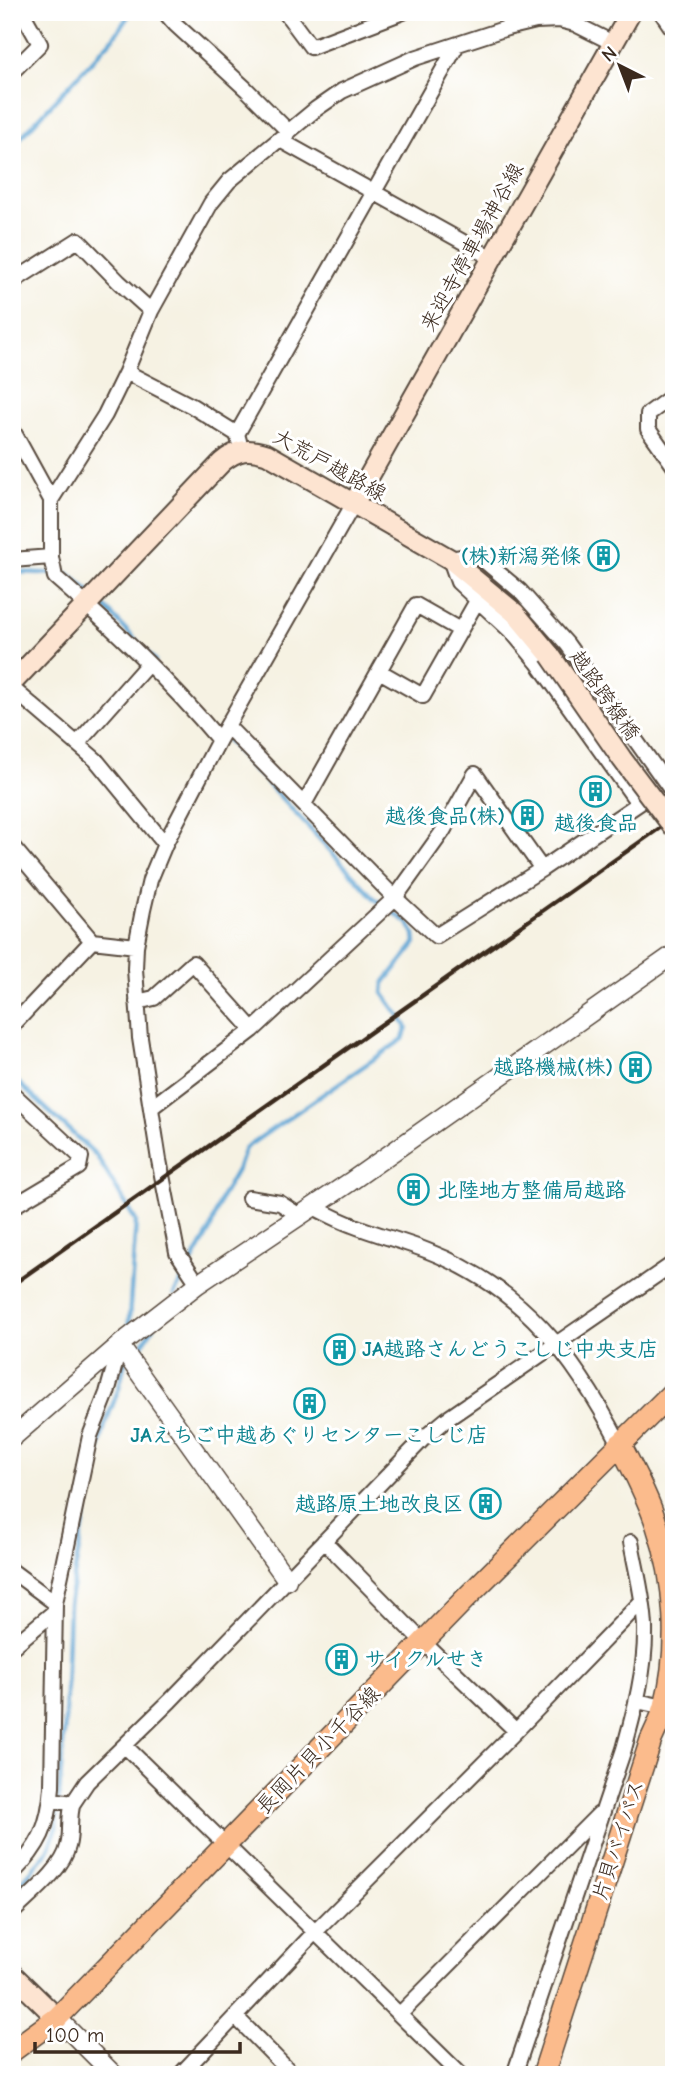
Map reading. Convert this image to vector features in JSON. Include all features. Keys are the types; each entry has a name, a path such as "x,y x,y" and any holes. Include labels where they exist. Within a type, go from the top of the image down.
{"main road":[{"name":"来迎寺停車場神谷線","path":"354,503 631,12"},
{"name":"大荒戸越路線","path":"12,683 233,452 239,442 267,454 450,559 515,613 550,654"},
{"name":"越路跨線橋","path":"550,654 622,759 674,828"},
{"name":"長岡片貝小千谷線","path":"12,2051 57,2018 424,1642 674,1391"},
{"name":"片貝バイパス","path":"543,2075 651,1740 669,1708 674,1630 666,1557 653,1514 620,1444"},
{"path":"12,1974 57,2018"}],"street":[{"path":"12,72 40,44 22,12"},
{"path":"174,12 167,16 246,89 284,136 373,193 492,258"},
{"path":"285,12 311,47 403,12"},
{"path":"661,12 674,31"},
{"path":"51,500 105,415 151,311 219,191 316,108 342,91 415,58 533,17 575,24 613,43"},
{"path":"126,372 192,407 239,442 373,193 457,45"},
{"path":"12,282 78,240 151,311"},
{"path":"674,395 648,414 648,429 674,466"},
{"path":"12,429 51,500 51,557 55,577 148,664 219,740"},
{"path":"198,1284 177,1252 159,1160 140,1038 136,946 150,880 164,844 219,740 354,503"},
{"path":"228,726 395,898 436,936 542,869 638,803 671,786 567,644 529,601 474,555 450,559 458,582 513,633 538,663 638,803"},
{"path":"12,560 51,557"},
{"path":"379,671 423,696 478,599"},
{"path":"304,804 416,605 460,630"},
{"path":"76,744 148,664"},
{"path":"12,688 96,760 164,844"},
{"path":"152,1107 253,1030 395,898 443,831 475,774 542,869"},
{"path":"12,846 92,941 136,946"},
{"path":"12,1026 92,941"},
{"path":"12,1438 122,1344 198,1284 306,1212 674,954"},
{"path":"137,1002 154,998 193,963 253,1030"},
{"path":"12,1093 81,1157 79,1167 12,1207"},
{"path":"249,1198 280,1203 429,1251 485,1279 526,1310 558,1343 581,1374 620,1444"},
{"path":"12,1913 60,1864 66,1854 69,1845 70,1809 88,1782 424,1438 447,1419 674,1263"},
{"path":"122,1344 288,1580"},
{"path":"12,1874 43,1836 51,1800 54,1608 90,1436 122,1344"},
{"path":"324,1541 516,1731"},
{"path":"514,2075 624,1749 637,1701 645,1627 631,1542"},
{"path":"12,1570 54,1608"},
{"path":"180,2075 315,1932 642,1601"},
{"path":"12,1647 54,1608"},
{"path":"637,1701 669,1708"},
{"path":"125,1746 461,2075"},
{"path":"51,1800 73,1802"},
{"path":"400,2014 602,1810"},
{"path":"236,2017 293,2075"},
{"path":"57,2018 114,2075"}],"waterway":[{"path":"12,147 114,37 131,12"},
{"path":"12,572 69,574 90,592"},
{"path":"99,601 155,661"},
{"path":"174,1294 210,1230 221,1198 238,1168 245,1148 403,1039 407,1027 383,993 384,983 415,944 409,924 375,899 225,737"},
{"path":"12,1077 96,1155 136,1221 128,1333"},
{"path":"135,1356 153,1328"},
{"path":"12,1893 48,1851 56,1830 65,1722 69,1604 93,1472 125,1362"}],"railway":[{"path":"12,1285 674,818"}],"place":[{"name":"(株)新潟発條","path":"604,556"},
{"name":"越後食品","path":"596,791"},
{"name":"越後食品(株)","path":"528,816"},
{"name":"越路機械(株)","path":"636,1067"},
{"name":"北陸地方整備局越路","path":"414,1190"},
{"name":"JA越路さんどうこしじ中央支店","path":"339,1349"},
{"name":"JAえちご中越あぐりセンターこしじ店","path":"309,1403"},
{"name":"越路原土地改良区","path":"486,1504"},
{"name":"サイクルせき","path":"341,1659"}]}
